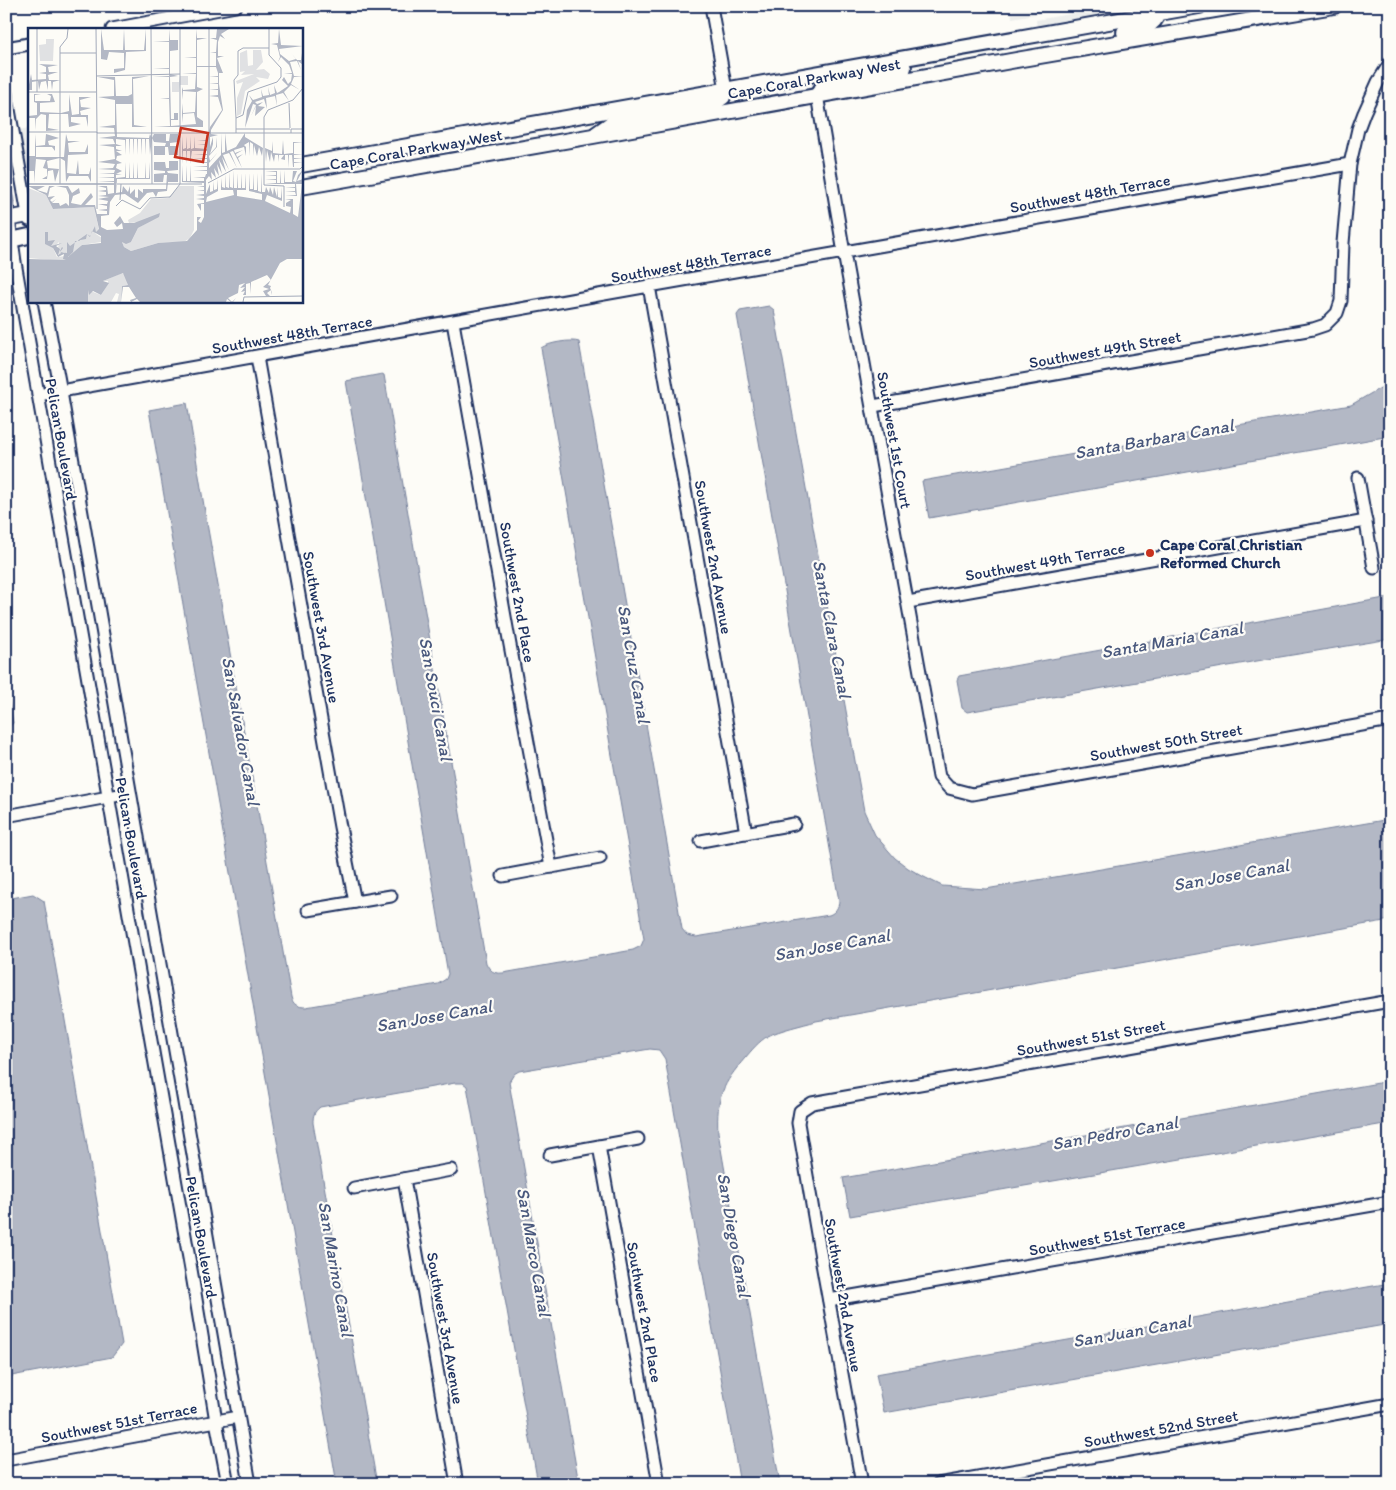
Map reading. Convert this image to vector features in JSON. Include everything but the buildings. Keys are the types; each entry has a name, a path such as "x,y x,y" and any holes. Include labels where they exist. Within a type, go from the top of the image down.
{"main road":[{"name":"Cape Coral Parkway West","path":"302,165 1199,6"},
{"name":"Cape Coral Parkway West","path":"302,186 1334,6"},
{"path":"1022,59 1047,46 1141,29 1154,21 1158,14"},
{"path":"818,95 822,88 832,82 936,62 950,51"},
{"path":"593,136 613,122 716,102 723,97 726,90"},
{"path":"8,219 28,216"},
{"path":"9,240 28,236"}],"street":[{"path":"117,28 236,6"},
{"path":"711,6 726,90"},
{"path":"6,48 28,44"},
{"path":"1350,164 1364,113 1378,82 1390,63"},
{"path":"6,93 28,216"},
{"name":"Southwest 1st Court","path":"818,95 844,253 939,777 949,788"},
{"name":"Southwest 48th Terrace","path":"38,396 649,286 1350,164"},
{"name":"Southwest 49th Street","path":"873,406 1313,329 1325,325 1337,313 1342,301 1343,244 1350,164"},
{"name":"Pelican Boulevard","path":"6,197 9,240 38,396 228,1484"},
{"name":"Southwest 2nd Avenue","path":"649,286 746,833"},
{"name":"Pelican Boulevard","path":"44,302 250,1484"},
{"name":"Southwest 2nd Place","path":"453,322 510,645 552,867"},
{"name":"Southwest 3rd Avenue","path":"257,356 340,827 355,902"},
{"path":"1358,478 1374,568"},
{"name":"Southwest 49th Terrace","path":"908,602 1366,521"},
{"name":"Southwest 50th Street","path":"949,788 972,794 1390,720"},
{"path":"6,816 130,793"},
{"path":"702,841 794,824"},
{"path":"503,876 600,858"},
{"path":"308,910 391,896"},
{"name":"Southwest 51st Street","path":"800,1111 812,1102 1390,1000"},
{"path":"160,1095 182,1091"},
{"name":"Southwest 2nd Avenue","path":"800,1111 798,1123 862,1484"},
{"path":"550,1155 638,1139"},
{"name":"Southwest 2nd Place","path":"599,1146 658,1484"},
{"path":"354,1188 452,1170"},
{"name":"Southwest 3rd Avenue","path":"404,1179 457,1484"},
{"name":"Southwest 51st Terrace","path":"829,1300 1390,1202"},
{"name":"Southwest 52nd Street","path":"938,1484 1390,1404"},
{"name":"Southwest 51st Terrace","path":"6,1460 238,1417"}],"shaded area":[{"path":"1011,6 1082,6 1012,18"},
{"path":"1115,6 1153,6 1153,8 1037,28 1036,20"},
{"path":"28,128 28,180 19,130"}],"water":[{"path":"769,306 774,310 864,811 875,835 895,858 908,868 942,886 986,889 1390,819 1390,920 816,1021 773,1034 758,1043 737,1067 722,1092 718,1109 718,1132 780,1484 740,1484 665,1059 659,1050 650,1049 519,1071 514,1074 509,1082 579,1484 538,1484 467,1086 463,1083 455,1083 320,1107 314,1114 313,1123 377,1484 337,1484 149,410 187,403 291,997 296,1005 306,1007 438,984 446,979 448,974 346,381 382,374 384,375 486,963 489,968 497,973 503,973 633,950 641,946 644,939 541,348 560,342 579,342 682,929 687,935 696,937 829,915 836,910 839,901 737,315 740,311"},
{"path":"1390,379 1390,436 929,518 922,481 1351,405 1382,387"},
{"name":"Santa Maria Canal","path":"1390,597 1390,639 967,712 962,708 957,680 959,676"},
{"path":"6,683 13,723 6,731"},
{"path":"33,894 44,901 122,1344 112,1357 6,1377 6,899"},
{"name":"San Pedro Canal","path":"1390,1081 1390,1123 850,1216 843,1178"},
{"name":"San Juan Canal","path":"1390,1283 1390,1324 884,1413 876,1374"}],"place":[{"name":"Cape Coral Christian Reformed Church","path":"1150,553"}],"water label":[{"name":"Santa Barbara Canal","path":"1154,439"},
{"name":"Santa Clara Canal","path":"832,629"},
{"name":"San Cruz Canal","path":"634,664"},
{"name":"San Souci Canal","path":"436,699"},
{"name":"San Salvador Canal","path":"241,731"},
{"name":"San Jose Canal","path":"1231,875"},
{"name":"San Jose Canal","path":"832,945"},
{"name":"San Jose Canal","path":"434,1016"},
{"name":"San Diego Canal","path":"734,1235"},
{"name":"San Marco Canal","path":"534,1252"},
{"name":"San Marino Canal","path":"336,1269"}]}
